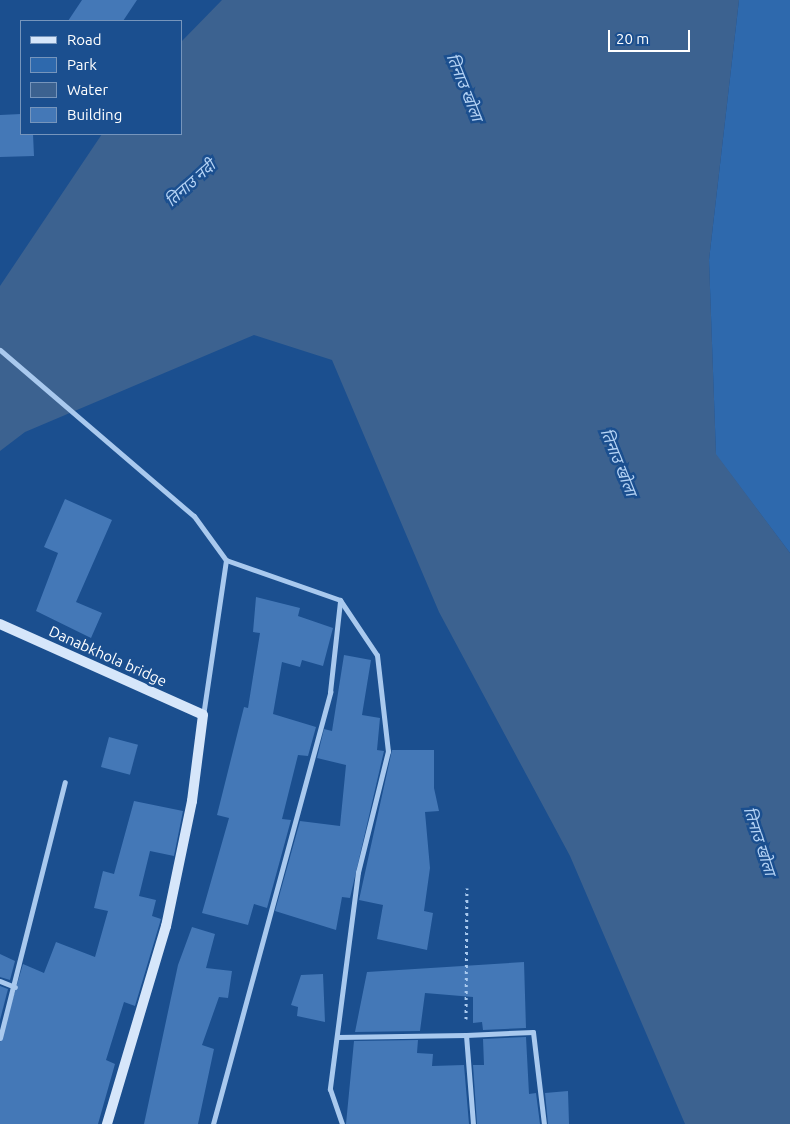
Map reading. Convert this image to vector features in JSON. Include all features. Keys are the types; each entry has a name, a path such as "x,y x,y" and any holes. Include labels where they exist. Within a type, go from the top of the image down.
{"main road":[{"name":"Danabkhola bridge","path":"0,624 203,715"},
{"path":"107,1124 166,926 192,800 203,715"}],"street":[{"path":"0,350 194,516 226,560 340,600 377,655 388,751 358,872 330,1089 342,1124"},
{"path":"203,715 226,560"},
{"path":"213,1124 330,692 340,600"},
{"path":"0,1038 15,987 65,782"},
{"path":"0,980 15,987"},
{"path":"337,1037 533,1032 544,1124"},
{"path":"466,1035 473,1124"}],"path":[{"path":"466,1035 467,888"}],"green space":[{"path":"739,0 790,0 790,553 716,455 709,260"}],"water":[{"path":"222,0 739,0 709,260 716,454 790,553 790,1124 685,1124 570,856 439,612 332,360 254,335 25,432 0,451 0,286 101,135 182,135 182,41"}],"building":[{"path":"82,0 137,0 124,20 69,20"},
{"path":"20,114 20,135 33,135 34,156 0,157 0,115"},
{"path":"65,499 112,520 76,602 102,613 91,638 36,611 58,553 44,547"},
{"path":"256,597 300,608 298,616 333,628 323,666 302,660 300,667 282,662 273,714 316,727 308,756 298,755 282,819 291,820 267,908 254,904 248,925 202,913 229,818 217,815 244,707 248,708 260,633 253,632"},
{"path":"344,655 371,660 362,715 380,718 377,750 384,751 350,898 342,897 336,930 275,911 300,821 340,826 346,765 317,758 324,729 332,731"},
{"path":"109,737 138,745 130,775 101,767"},
{"path":"392,750 434,750 434,788 439,811 425,812 430,868 424,911 433,913 427,950 377,939 383,905 359,900"},
{"path":"134,801 183,811 174,856 150,851 139,896 156,900 152,916 161,919 135,1006 124,1002 106,1060 115,1064 98,1124 0,1124 0,1042 23,964 44,973 56,942 95,957 108,911 94,908 103,871 114,874"},
{"path":"192,927 215,934 206,968 232,971 228,998 219,997 202,1045 214,1049 198,1124 144,1124 178,965"},
{"path":"0,954 15,961 10,980 0,977"},
{"path":"524,962 526,1028 483,1030 482,1022 473,1023 473,997 425,993 420,1031 355,1032 367,972"},
{"path":"323,974 325,1022 297,1016 298,1007 291,1005 301,975"},
{"path":"0,986 8,989 0,1020"},
{"path":"526,1037 529,1094 536,1093 540,1124 477,1124 473,1065 484,1065 483,1039"},
{"path":"418,1040 417,1053 433,1054 432,1066 464,1065 469,1124 346,1124 354,1041"},
{"path":"568,1091 569,1124 548,1124 545,1093"}],"water label":[{"name":"तिनाउ खोला","path":"465,87"},
{"name":"तिनाउ नदी","path":"190,183"},
{"name":"तिनाउ खोला","path":"619,462"},
{"name":"तिनाउ खोला","path":"760,841"}]}
